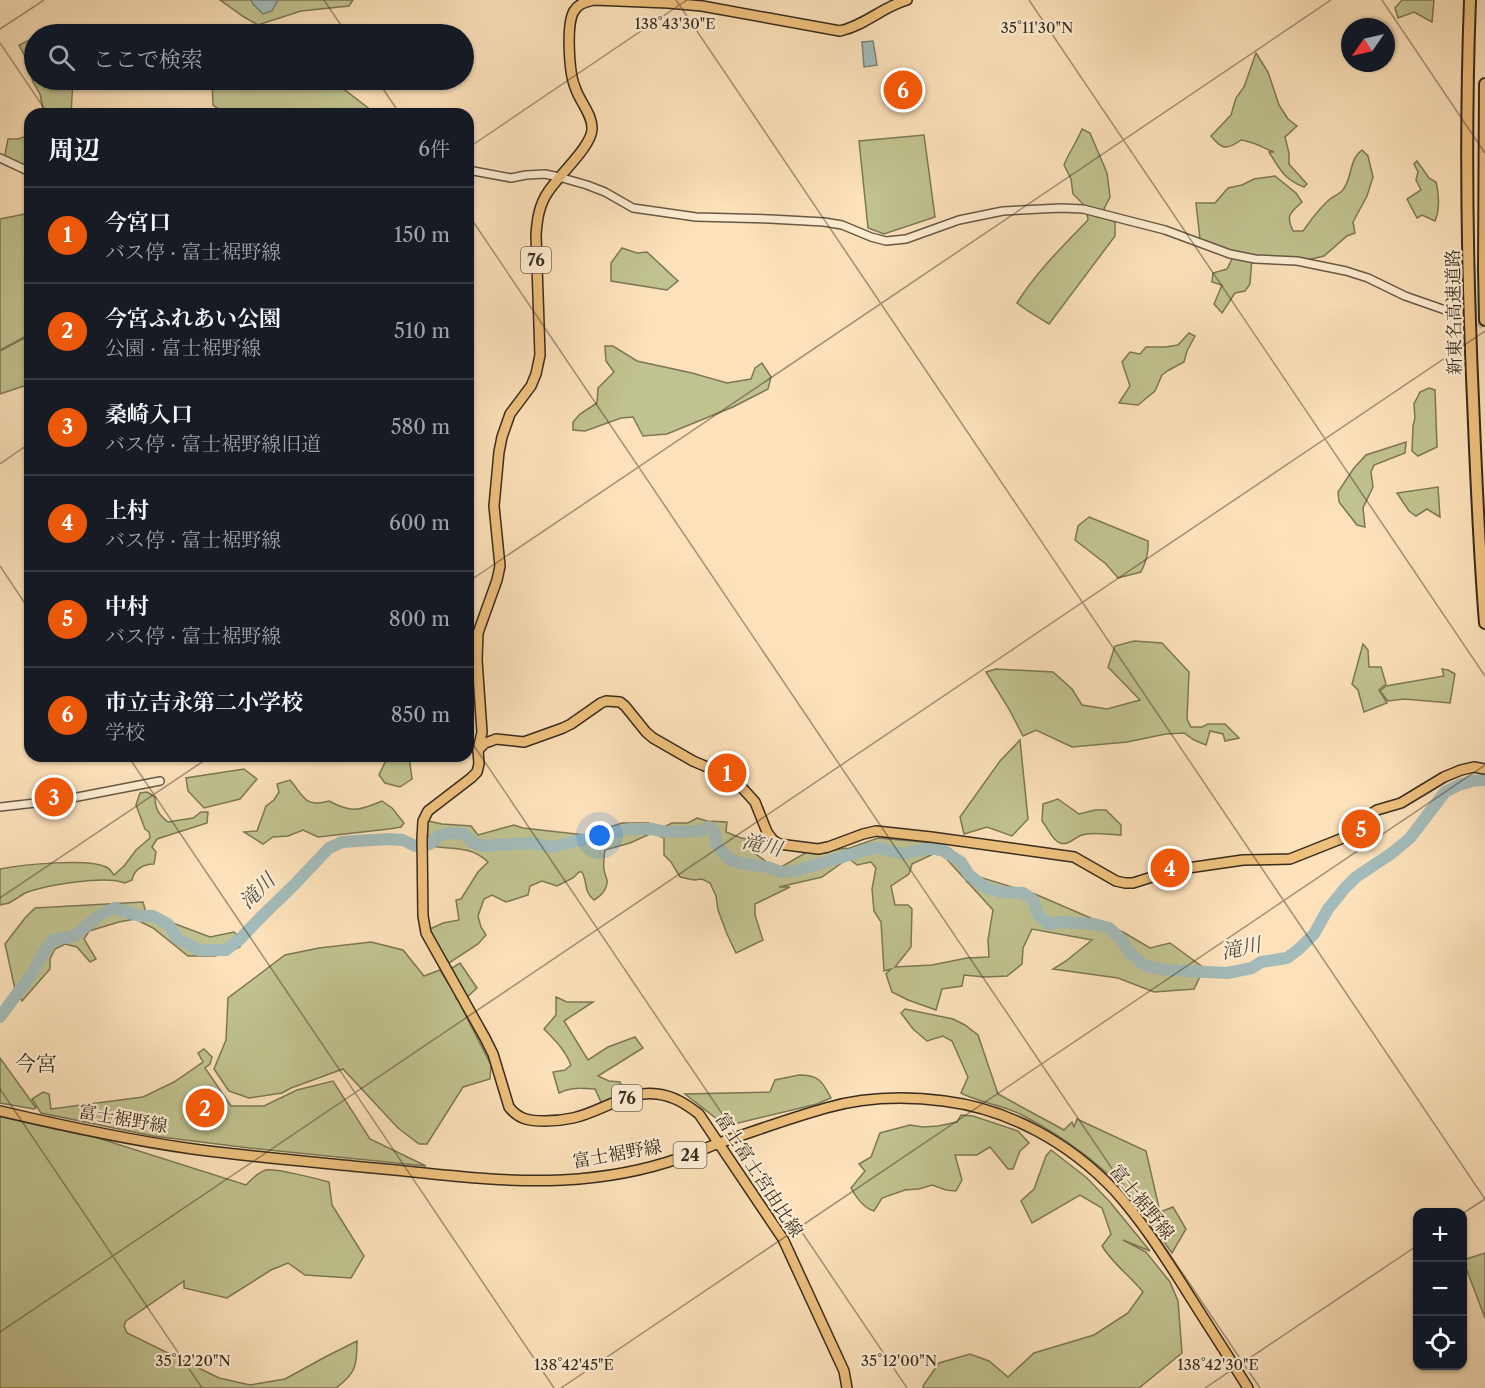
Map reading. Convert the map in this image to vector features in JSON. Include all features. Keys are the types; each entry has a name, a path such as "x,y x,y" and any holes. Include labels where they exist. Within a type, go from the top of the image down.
{"highway":[{"name":"新東名高速道路","path":"1470,0 1468,270 1476,481 1485,623"},
{"name":"新東名高速道路","path":"1485,84 1485,320"}],"main road":[{"name":"富士富士宮由比線","path":"847,1388 843,1371 784,1240 699,1114 670,1096 657,1094 632,1096 574,1118 555,1121 521,1119 509,1107 493,1054 426,933 423,916 422,839 423,821 428,811 471,778 477,772 479,764 478,750 482,732 477,646 478,633 500,566 494,506 502,437 510,414 531,386 540,355 536,236 540,210 547,194 559,177 586,145 592,129 571,75 570,34 574,11 584,2 594,0 668,3 702,6 840,31 861,24 889,7 907,0"},
{"path":"478,750 485,743 496,739 524,742 571,724 601,703 620,702 653,738 693,762 736,781 755,802 767,832 779,844 818,849 876,831 931,837 1074,857 1116,881 1125,883 1133,883 1174,870 1243,860 1290,859 1348,836 1377,810 1401,803 1444,777 1473,767 1485,769"},
{"name":"富士裾野線","path":"0,1111 102,1134 192,1148 517,1181 564,1180 628,1172 681,1158 830,1107 863,1100 900,1098 956,1102 985,1109 1037,1131 1073,1153 1096,1172 1131,1210 1161,1252 1248,1388"}],"street":[{"path":"0,158 24,169"},
{"path":"474,171 511,178 545,174 559,177 605,192 633,208 696,218 824,222 842,225 886,241 906,239 959,220 994,213 1061,208 1083,209 1165,230 1230,254 1256,260 1297,261 1346,271 1448,311"},
{"path":"0,807 62,800 160,781"}],"green space":[{"path":"220,0 353,0 349,6 301,11 261,24 256,24"},
{"path":"1402,0 1434,0 1432,22 1414,12 1398,18 1395,8"},
{"path":"24,43 24,54 19,45"},
{"path":"1256,53 1268,72 1279,105 1288,119 1297,126 1285,137 1289,164 1307,184 1304,187 1283,173 1269,152 1274,152 1241,140 1232,146 1225,147 1218,144 1211,136 1231,115"},
{"path":"38,90 72,90 71,108 43,108"},
{"path":"212,90 345,90 368,108 217,108 213,105"},
{"path":"1082,129 1090,133 1107,173 1110,197 1104,209 1115,222 1115,236 1049,324 1017,303 1041,270 1088,220 1086,207 1073,194 1071,179 1064,165"},
{"path":"924,135 935,217 884,234 868,228 859,141"},
{"path":"24,137 24,168 4,160 8,139"},
{"path":"1362,150 1368,156 1373,177 1367,196 1353,222 1355,233 1347,236 1324,256 1311,259 1252,257 1250,284 1245,291 1235,293 1222,313 1214,304 1222,285 1212,282 1213,273 1227,269 1235,253 1200,239 1196,203 1215,203 1228,188 1254,179 1275,176 1296,193 1302,202 1290,214 1289,221 1293,231 1303,231 1322,206 1342,191 1348,181 1352,164"},
{"path":"1417,161 1429,178 1436,182 1439,201 1435,221 1422,215 1417,218 1407,199 1421,190 1416,180 1418,172 1414,164"},
{"path":"24,214 24,337 0,350 0,219"},
{"path":"622,248 637,253 647,252 678,281 667,290 611,281 611,263"},
{"path":"1189,333 1195,336 1184,362 1162,375 1155,391 1138,405 1119,403 1130,386 1122,362 1130,352 1140,354 1146,347 1178,345"},
{"path":"24,338 24,386 0,394 0,351"},
{"path":"605,346 613,346 637,361 727,383 751,379 755,368 762,363 771,377 768,389 733,407 667,434 643,436 633,417 621,418 585,431 573,430 573,422 580,414 597,403 598,388 614,372 606,361"},
{"path":"1429,388 1435,390 1437,447 1418,456 1412,451 1414,404 1420,392"},
{"path":"1406,442 1405,453 1374,465 1371,472 1373,487 1363,508 1365,527 1357,525 1339,502 1338,492 1366,455"},
{"path":"1438,487 1440,517 1427,509 1416,516 1409,511 1397,493"},
{"path":"1089,517 1148,541 1147,557 1141,572 1118,578 1106,564 1075,540 1078,526"},
{"path":"1134,641 1162,643 1189,672 1187,719 1191,727 1225,724 1239,738 1225,741 1223,734 1210,731 1206,745 1184,733 1166,734 1127,742 1072,747 1036,730 1023,736 986,672 996,669 1053,672 1072,689 1082,705 1107,709 1140,700 1108,667 1115,646"},
{"path":"1363,644 1368,650 1369,667 1381,667 1386,684 1379,690 1387,703 1364,712 1358,690 1352,684"},
{"path":"1442,669 1455,674 1450,703 1404,699 1388,701 1380,691 1386,686 1444,676"},
{"path":"1020,740 1028,819 1012,836 987,827 964,834 960,817 1000,761"},
{"path":"385,762 410,762 412,779 400,787 385,783 379,775"},
{"path":"244,769 257,779 240,799 204,808 188,791 186,778"},
{"path":"290,780 309,802 329,801 355,809 382,801 392,808 404,823 401,827 389,829 318,837 303,830 288,836 273,837 263,844 244,832 257,831 266,806 279,792 277,784"},
{"path":"147,792 155,797 158,811 168,822 193,818 201,812 208,812 207,823 157,839 152,847 156,852 154,864 140,868 132,880 125,883 104,880 61,884 25,893 9,903 0,905 0,869 72,862 99,865 108,868 114,875 150,838 136,805 140,793"},
{"path":"1058,799 1079,814 1106,810 1121,825 1121,835 1091,833 1066,843 1060,843 1052,837 1042,821 1043,804"},
{"path":"697,818 727,822 726,832 741,838 757,840 752,851 768,863 781,867 807,852 819,853 847,849 878,838 935,843 951,849 967,881 943,855 933,854 912,864 909,874 891,886 895,905 908,905 912,909 911,947 895,967 932,965 967,958 989,957 988,940 993,910 967,882 976,876 1035,894 1123,932 1150,948 1170,943 1204,968 1194,989 1154,992 1118,978 1053,969 1092,940 1032,929 1023,948 1022,964 1007,976 964,975 962,986 942,989 936,1010 892,992 886,974 891,969 884,971 881,922 874,911 872,889 876,868 871,862 857,865 847,857 822,877 779,887 790,887 755,904 755,915 763,940 736,953 718,910 716,896 710,883 702,879 680,877 664,855 664,838 652,833 630,843 605,850 604,868 607,883 603,892 594,900 588,893 582,872 557,886 542,881 530,886 528,895 506,902 492,895 484,899 478,916 486,935 478,944 449,963 437,946 430,929 443,923 459,920 456,900 461,899 478,872 488,862 475,853 461,849 431,846 427,832 428,821 471,826 478,835 514,825 585,835 622,823 648,823 664,827 672,823 688,823"},
{"path":"143,902 146,913 210,937 234,932 242,940 240,947 215,956 188,956 153,928 135,919 119,922 89,931 84,939 96,959 90,962 77,947 65,944 55,949 50,959 50,969 22,1001 15,989 5,944 35,908"},
{"path":"371,942 403,950 424,976 440,970 458,999 455,998 491,1065 490,1079 463,1087 427,1144 419,1144 398,1128 343,1069 282,1093 249,1098 229,1091 214,1069 226,1040 228,998 285,955 319,948"},
{"path":"460,963 477,988 466,998 449,970"},
{"path":"556,997 567,1002 593,1002 564,1021 588,1060 608,1047 635,1037 643,1048 598,1076 609,1081 620,1082 625,1094 602,1104 595,1089 572,1089 559,1093 553,1072 565,1070 571,1065 563,1050 544,1029 556,1015"},
{"path":"905,1009 953,1019 978,1035 998,1094 1064,1130 1072,1122 1074,1127 1077,1119 1146,1151 1160,1212 1173,1207 1186,1229 1172,1253 1137,1204 1084,1154 1022,1115 961,1093 968,1077 952,1041 943,1036 927,1041 913,1029 901,1013"},
{"path":"204,1049 212,1057 210,1064 205,1068 231,1106 264,1106 297,1090 333,1081 370,1139 426,1166 153,1136 41,1113 32,1099 43,1092 49,1094 51,1109 143,1097 174,1082 203,1062 198,1053"},
{"path":"0,1058 36,1108 0,1103"},
{"path":"799,1075 811,1076 819,1080 831,1098 817,1104 738,1123 717,1119 685,1094 770,1092 775,1080"},
{"path":"0,1107 246,1185 260,1172 266,1170 297,1174 329,1182 332,1205 364,1256 351,1278 305,1275 288,1263 271,1270 227,1298 184,1288 184,1281 126,1321 124,1326 127,1333 219,1378 250,1385 285,1379 357,1341 356,1363 348,1378 336,1388 0,1388"},
{"path":"961,1115 973,1116 1018,1131 1029,1143 1020,1151 1013,1169 1008,1169 990,1147 977,1155 955,1155 962,1180 956,1191 932,1185 905,1190 882,1198 874,1211 860,1202 851,1188 865,1171 859,1164 871,1157 880,1133 910,1125 923,1127 957,1122"},
{"path":"1051,1150 1087,1178 1150,1251 1123,1240 1146,1252 1170,1282 1178,1301 1182,1353 1139,1388 923,1388 939,1363 970,1354 989,1361 1008,1377 1034,1353 1094,1335 1128,1313 1143,1292 1111,1259 1102,1246 1111,1234 1102,1208 1080,1195 1032,1223 1021,1201 1034,1189 1046,1156"},
{"path":"1485,1253 1485,1318 1467,1271 1467,1259"}],"water":[{"path":"251,0 278,0 272,11 263,14"},
{"path":"873,41 877,65 864,67 862,42"}],"waterway":[{"name":"滝川","path":"0,1017 53,940 74,936 100,915 114,908 140,916 153,916 168,924 178,939 199,950 226,950 240,939 329,848 342,842 388,839 403,840 415,846 430,844 439,836 449,833 464,834 472,842 483,846 532,843 551,847 629,829 667,832 700,831 709,827 714,830 717,845 731,860 781,872 795,871 873,848 902,854 925,849 942,850 961,862 969,875 986,888 1001,892 1023,893 1033,900 1039,916 1049,924 1061,922 1094,924 1109,928 1121,939 1129,952 1149,967 1227,973 1252,968 1261,962 1287,958 1314,934 1328,909 1356,877 1410,838 1445,792 1472,781 1485,780"}],"tunnel":[{"path":"1448,311 1485,326"}],"place":[{"name":"市立吉永第二小学校","path":"903,90"},
{"name":"今宮口","path":"727,773"},
{"name":"桑崎入口","path":"54,797"},
{"name":"中村","path":"1361,829"},
{"name":"上村","path":"1170,868"},
{"name":"今宮ふれあい公園","path":"205,1108"}],"district":[{"name":"今宮","path":"36,1064"}]}
